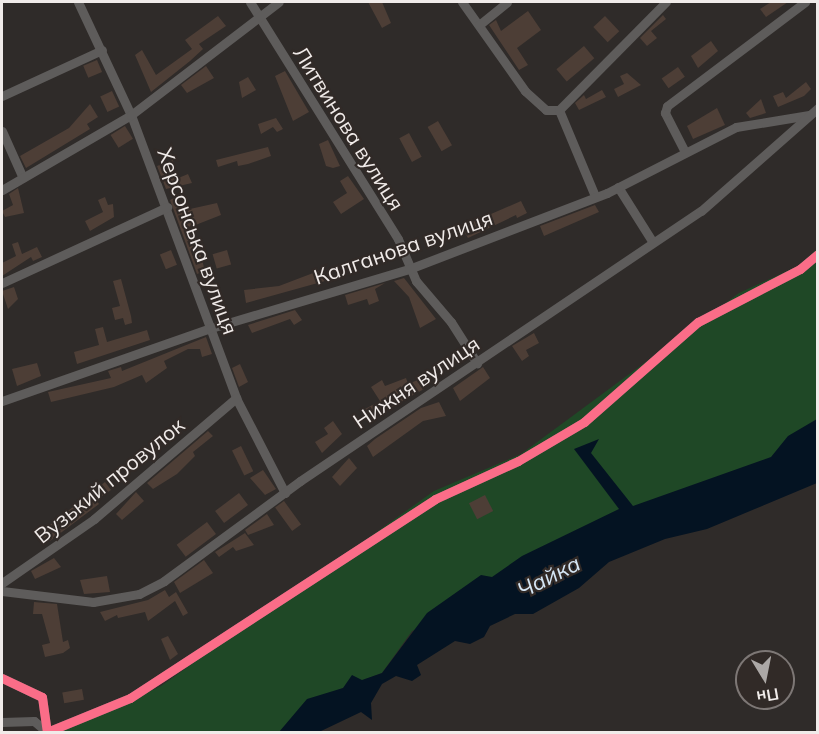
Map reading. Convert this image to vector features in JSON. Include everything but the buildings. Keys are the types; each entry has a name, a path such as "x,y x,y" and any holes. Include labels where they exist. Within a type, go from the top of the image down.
{"street":[{"name":"Херсонська вулиця","path":"78,2 131,115 236,398 285,493"},
{"name":"Литвинова вулиця","path":"250,2 392,230 409,269 477,363"},
{"path":"2,190 131,115 258,14 279,2"},
{"path":"462,2 538,105 559,110"},
{"path":"478,25 507,2"},
{"path":"559,110 666,2"},
{"path":"684,150 665,113 667,106 805,2"},
{"path":"2,96 102,50"},
{"name":"Нижня вулиця","path":"2,591 93,602 139,594 164,581 285,493 733,186 818,108"},
{"path":"559,110 595,196"},
{"name":"Калганова вулиця","path":"2,400 211,328 409,269 618,187 684,150 736,128 808,115"},
{"path":"2,131 23,178"},
{"path":"618,187 652,241"},
{"path":"2,283 167,207"},
{"path":"47,732 130,698 435,499 518,461 584,423 698,322 800,268 818,254"},
{"name":"Вузький провулок","path":"2,583 94,519 236,398"},
{"path":"2,678 42,697 47,732"},
{"path":"2,722 34,721 47,732"}],"green space":[{"path":"817,249 817,462 412,631 382,673 320,697 306,732 60,732 161,686 434,491 521,454 739,293 798,266"}],"water":[{"name":"Чайка","path":"817,419 817,483 707,529 665,539 609,562 579,588 533,614 515,614 490,626 484,637 470,644 455,641 417,665 421,675 412,681 396,676 382,684 371,703 372,720 361,712 319,732 279,732 307,699 343,688 352,675 362,680 382,673 427,613 481,575 492,577 522,556 619,509 574,449 599,439 591,453 633,506 771,457 788,436"}],"transit line":[{"path":"2,678 42,697 47,732 130,698 435,499 518,461 584,422 698,322 800,269 818,254"}]}
